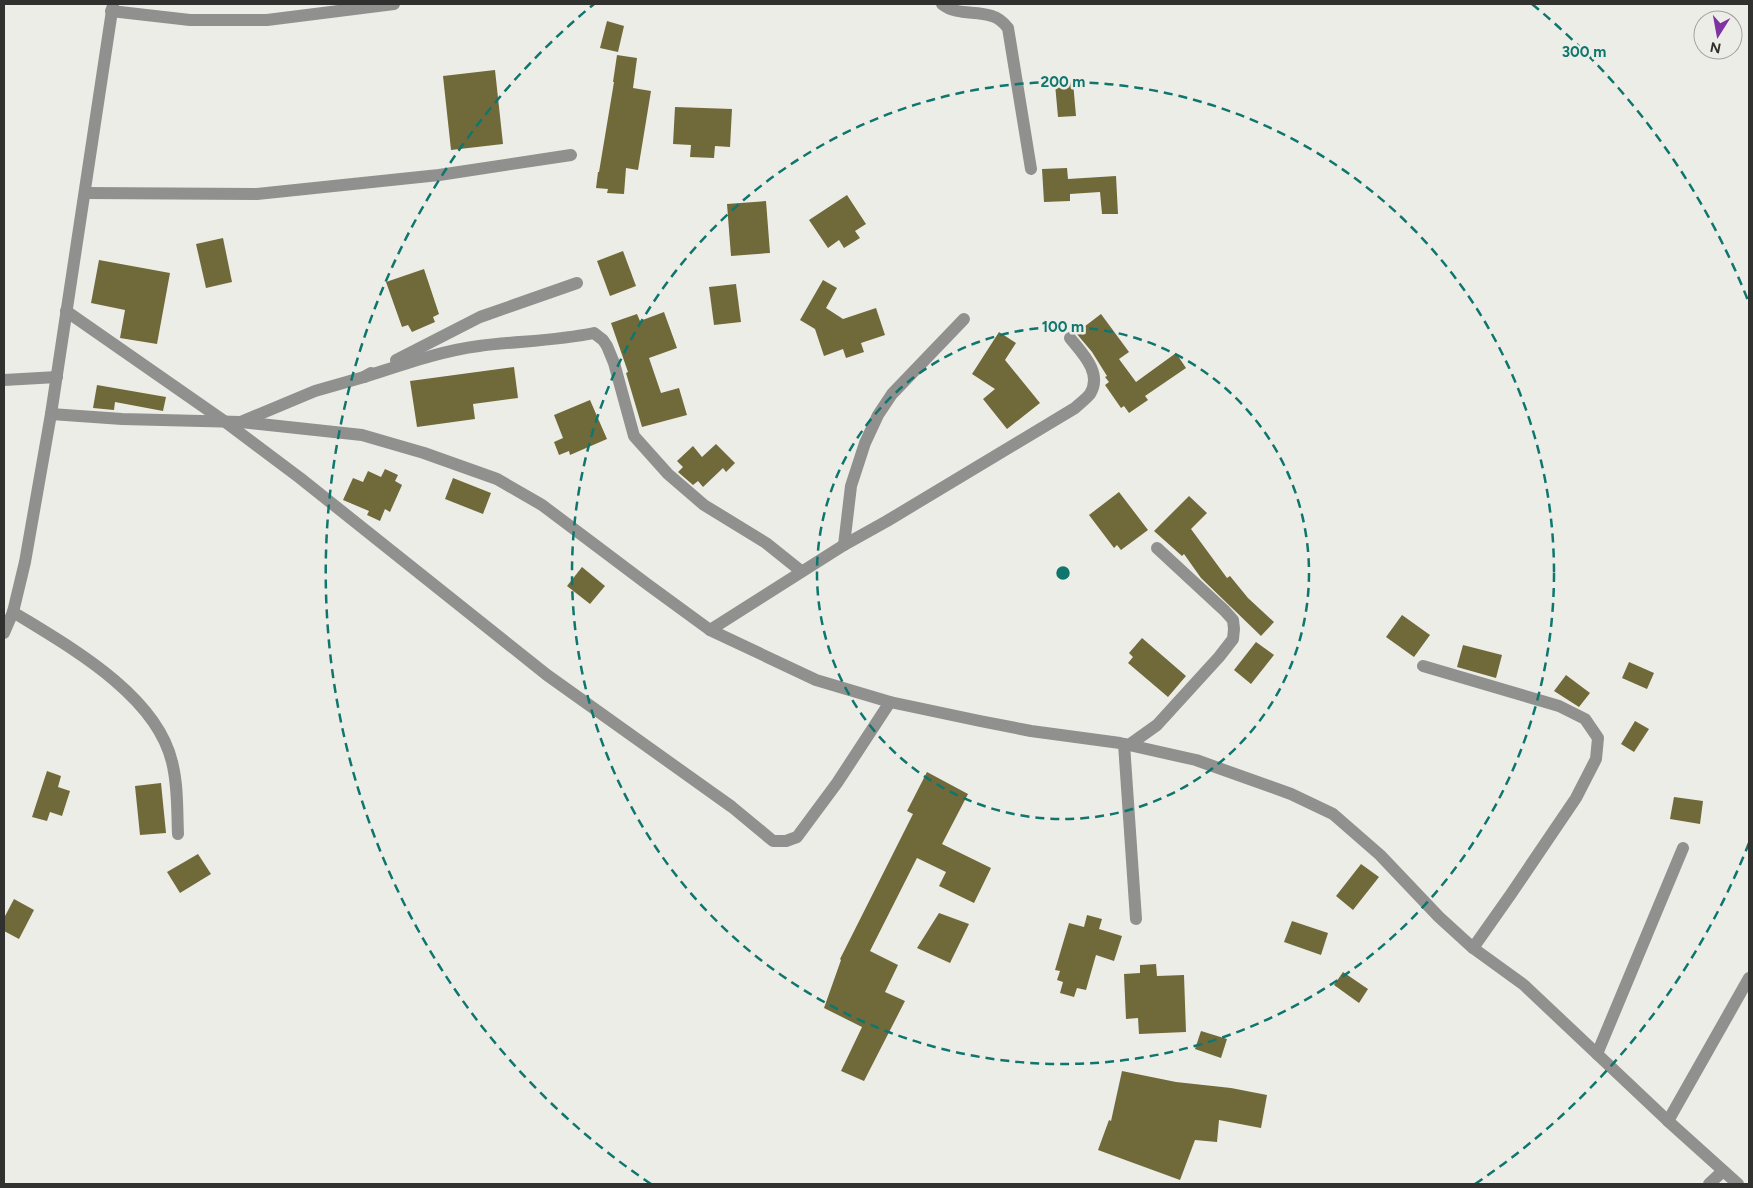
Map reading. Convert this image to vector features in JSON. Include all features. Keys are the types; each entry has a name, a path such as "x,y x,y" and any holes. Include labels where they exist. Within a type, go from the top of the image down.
{"street":[{"path":"4,633 13,612 26,562 86,193 112,7 190,20 267,20 394,4"},
{"path":"942,4 948,9 960,12 993,16 1001,20 1008,28 1032,169"},
{"path":"86,193 257,194 439,174 571,154"},
{"path":"364,376 480,317 577,283"},
{"path":"66,311 224,421 300,478 547,675 724,802 773,841 786,842 796,837 836,783 890,702"},
{"path":"844,545 851,486 865,443 878,415 892,394 964,319"},
{"path":"241,422 315,391 442,352 479,346 576,337 594,333 603,340 614,363 634,436 668,474 704,504 766,542 801,571"},
{"path":"710,630 801,571 1075,408 1089,395 1094,376 1089,360 1070,338"},
{"path":"4,380 57,377"},
{"path":"51,414 241,422 362,435 424,453 497,479 542,505 710,630 816,680 890,702 1023,729 1127,745 1196,760 1250,778 1333,814 1380,855 1439,917 1473,948 1524,984 1668,1121 1738,1184"},
{"path":"1127,745 1157,725 1233,639 1233,620 1157,548"},
{"path":"13,612 75,650 118,684 150,717 161,732 172,762 176,790 178,834"},
{"path":"1423,666 1559,706 1585,719 1598,738 1596,759 1576,798 1473,948"},
{"path":"1127,745 1136,919"},
{"path":"1597,1054 1683,848"},
{"path":"1668,1121 1749,978"},
{"path":"1709,1184 1723,1171"}],"building":[{"path":"607,21 624,26 618,52 600,48"},
{"path":"617,55 637,58 633,88 651,91 638,170 626,168 624,194 607,193 608,189 596,188"},
{"path":"495,70 503,144 451,150 443,76"},
{"path":"1073,82 1076,116 1058,117 1055,84"},
{"path":"675,107 732,109 730,147 715,146 714,158 690,157 691,145 673,144"},
{"path":"1067,168 1068,179 1116,176 1118,214 1102,214 1100,192 1070,194 1070,201 1044,202 1042,169"},
{"path":"847,195 866,224 855,231 860,238 844,248 839,240 828,248 809,220"},
{"path":"766,201 770,253 731,256 727,204"},
{"path":"223,238 232,282 206,288 196,244"},
{"path":"623,251 636,286 610,296 597,261"},
{"path":"99,260 170,273 157,344 120,338 125,310 91,303"},
{"path":"424,269 439,314 433,317 435,322 412,332 408,325 402,327 386,282"},
{"path":"823,280 837,288 826,308 843,319 876,308 885,335 861,343 864,352 846,358 843,349 824,356 815,329 800,320"},
{"path":"736,284 741,322 714,325 709,287"},
{"path":"664,312 677,348 649,358 661,393 679,388 687,415 642,427 626,373 628,372 611,323 637,314 640,321"},
{"path":"1101,314 1129,352 1119,359 1136,382 1176,353 1186,368 1145,396 1148,400 1129,413 1124,406 1121,408 1105,385 1109,382 1105,377 1107,376 1092,352 1076,333"},
{"path":"999,332 1016,343 1005,360 1040,403 1007,429 983,399 995,389 972,374"},
{"path":"514,367 518,398 473,404 475,419 417,427 410,381"},
{"path":"97,385 166,397 163,411 115,402 114,410 93,408"},
{"path":"590,400 607,439 570,455 569,451 559,455 554,442 563,438 554,415"},
{"path":"716,444 735,463 726,472 723,468 703,487 698,481 693,485 678,472 683,467 677,461 693,446 702,457"},
{"path":"385,469 398,475 395,481 402,485 390,512 385,509 380,521 367,515 369,511 343,500 353,478 363,482 368,471 381,477"},
{"path":"453,478 491,493 483,514 445,499"},
{"path":"1119,492 1148,530 1121,550 1117,545 1114,548 1089,515"},
{"path":"1189,496 1207,513 1191,529 1227,578 1230,576 1248,598 1274,622 1261,636 1201,578 1184,554 1182,556 1154,531"},
{"path":"582,567 605,586 590,604 567,586"},
{"path":"1402,615 1430,635 1414,657 1386,637"},
{"path":"1142,638 1186,676 1168,697 1128,663 1133,657 1129,653"},
{"path":"1256,642 1274,655 1251,684 1234,670"},
{"path":"1463,645 1502,655 1496,678 1457,667"},
{"path":"1629,662 1654,673 1647,689 1622,678"},
{"path":"1566,675 1590,693 1579,707 1554,691"},
{"path":"1635,721 1649,729 1634,752 1621,744"},
{"path":"47,771 61,776 58,787 70,791 62,816 50,812 47,821 32,817"},
{"path":"927,772 968,794 942,844 991,868 974,903 939,886 946,872 917,858 870,951 898,965 885,992 905,1001 864,1081 841,1071 862,1027 824,1008 840,959 913,814 907,811"},
{"path":"161,783 166,833 140,835 135,786"},
{"path":"1674,797 1703,801 1700,824 1670,819"},
{"path":"198,854 211,874 180,893 167,872"},
{"path":"1361,864 1379,877 1353,910 1336,896"},
{"path":"14,899 34,910 19,939 4,931 4,918"},
{"path":"939,913 969,924 950,963 917,948"},
{"path":"1087,915 1102,919 1099,929 1122,936 1114,961 1096,955 1086,990 1077,988 1074,997 1060,993 1063,982 1057,980 1060,971 1055,970 1069,923 1084,927"},
{"path":"1292,921 1328,933 1321,955 1284,942"},
{"path":"1156,964 1157,976 1184,975 1186,1032 1139,1034 1138,1018 1126,1019 1124,974 1140,973 1140,965"},
{"path":"1343,972 1368,989 1359,1003 1334,985"},
{"path":"1201,1031 1227,1039 1221,1058 1195,1049"},
{"path":"1122,1071 1176,1082 1231,1088 1267,1095 1261,1128 1219,1120 1217,1142 1195,1140 1180,1180 1098,1150 1109,1120 1111,1121"}]}
